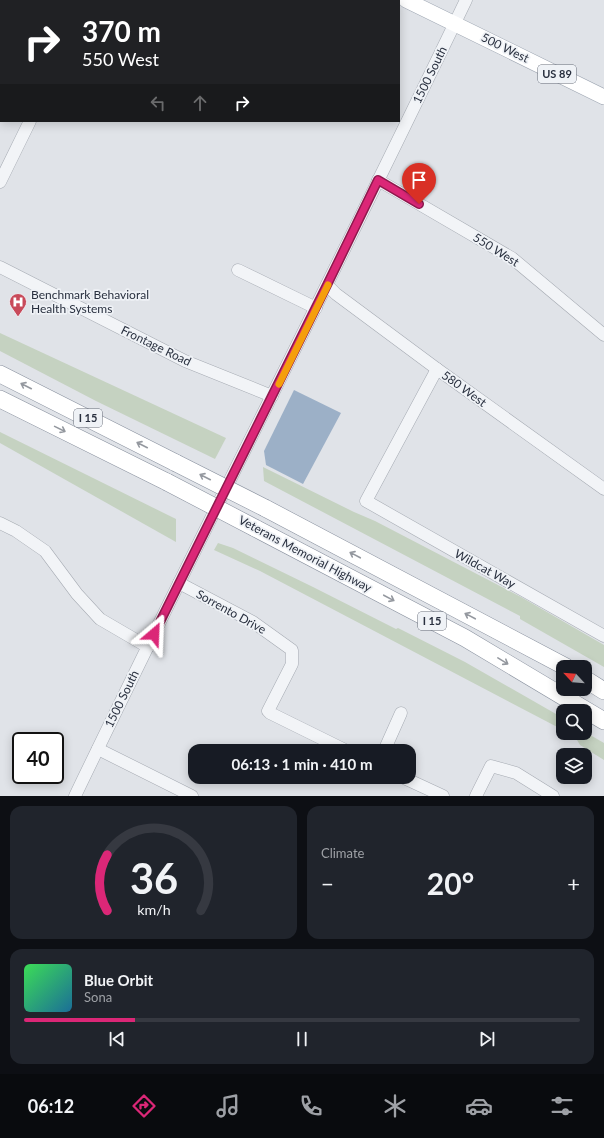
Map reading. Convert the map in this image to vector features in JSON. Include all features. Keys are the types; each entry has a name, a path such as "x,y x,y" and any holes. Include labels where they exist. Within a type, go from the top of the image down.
{"highway":[{"name":"Veterans Memorial Highway","path":"0,374 265,508 556,662"},
{"name":"Veterans Memorial Highway","path":"0,399 167,482 465,638 604,721"},
{"path":"592,683 604,691"}],"main road":[{"name":"500 West","path":"406,0 604,97"}],"street":[{"name":"1500 South","path":"75,796 466,0"},
{"path":"0,182 30,122"},
{"name":"550 West","path":"378,180 512,258 604,335"},
{"name":"Frontage Road","path":"0,267 185,361 272,396"},
{"path":"238,270 316,308"},
{"name":"580 West","path":"327,285 336,294 437,369 604,489"},
{"name":"Wildcat Way","path":"437,369 366,501 604,636"},
{"path":"0,524 16,531 45,551 77,594 100,619 148,647"},
{"name":"Sorrento Drive","path":"179,583 253,622 292,650 292,664 268,711 333,744"},
{"path":"387,744 401,713"},
{"path":"98,749 192,796"},
{"path":"476,796 491,766 516,773 553,796"},
{"path":"416,783 443,796"}],"green space":[{"path":"0,333 226,438 215,459 96,401 0,351"},
{"path":"0,432 176,519 176,542 0,443"},
{"path":"263,467 375,521 521,597 604,645 604,667 520,619 520,616 264,481"},
{"path":"218,543 233,548 465,662 556,714 556,726 260,571 214,550"},
{"path":"592,736 604,743 604,760 592,752 592,748 585,748 580,745 577,740 592,740"}],"water":[{"path":"294,390 341,413 303,484 266,465 264,451"}],"slow traffic":[{"path":"279,384 328,285"}],"place":[{"name":"Benchmark Behavioral Health Systems","path":"18,317"}],"route":[{"path":"154,634 378,180 419,204"}]}
